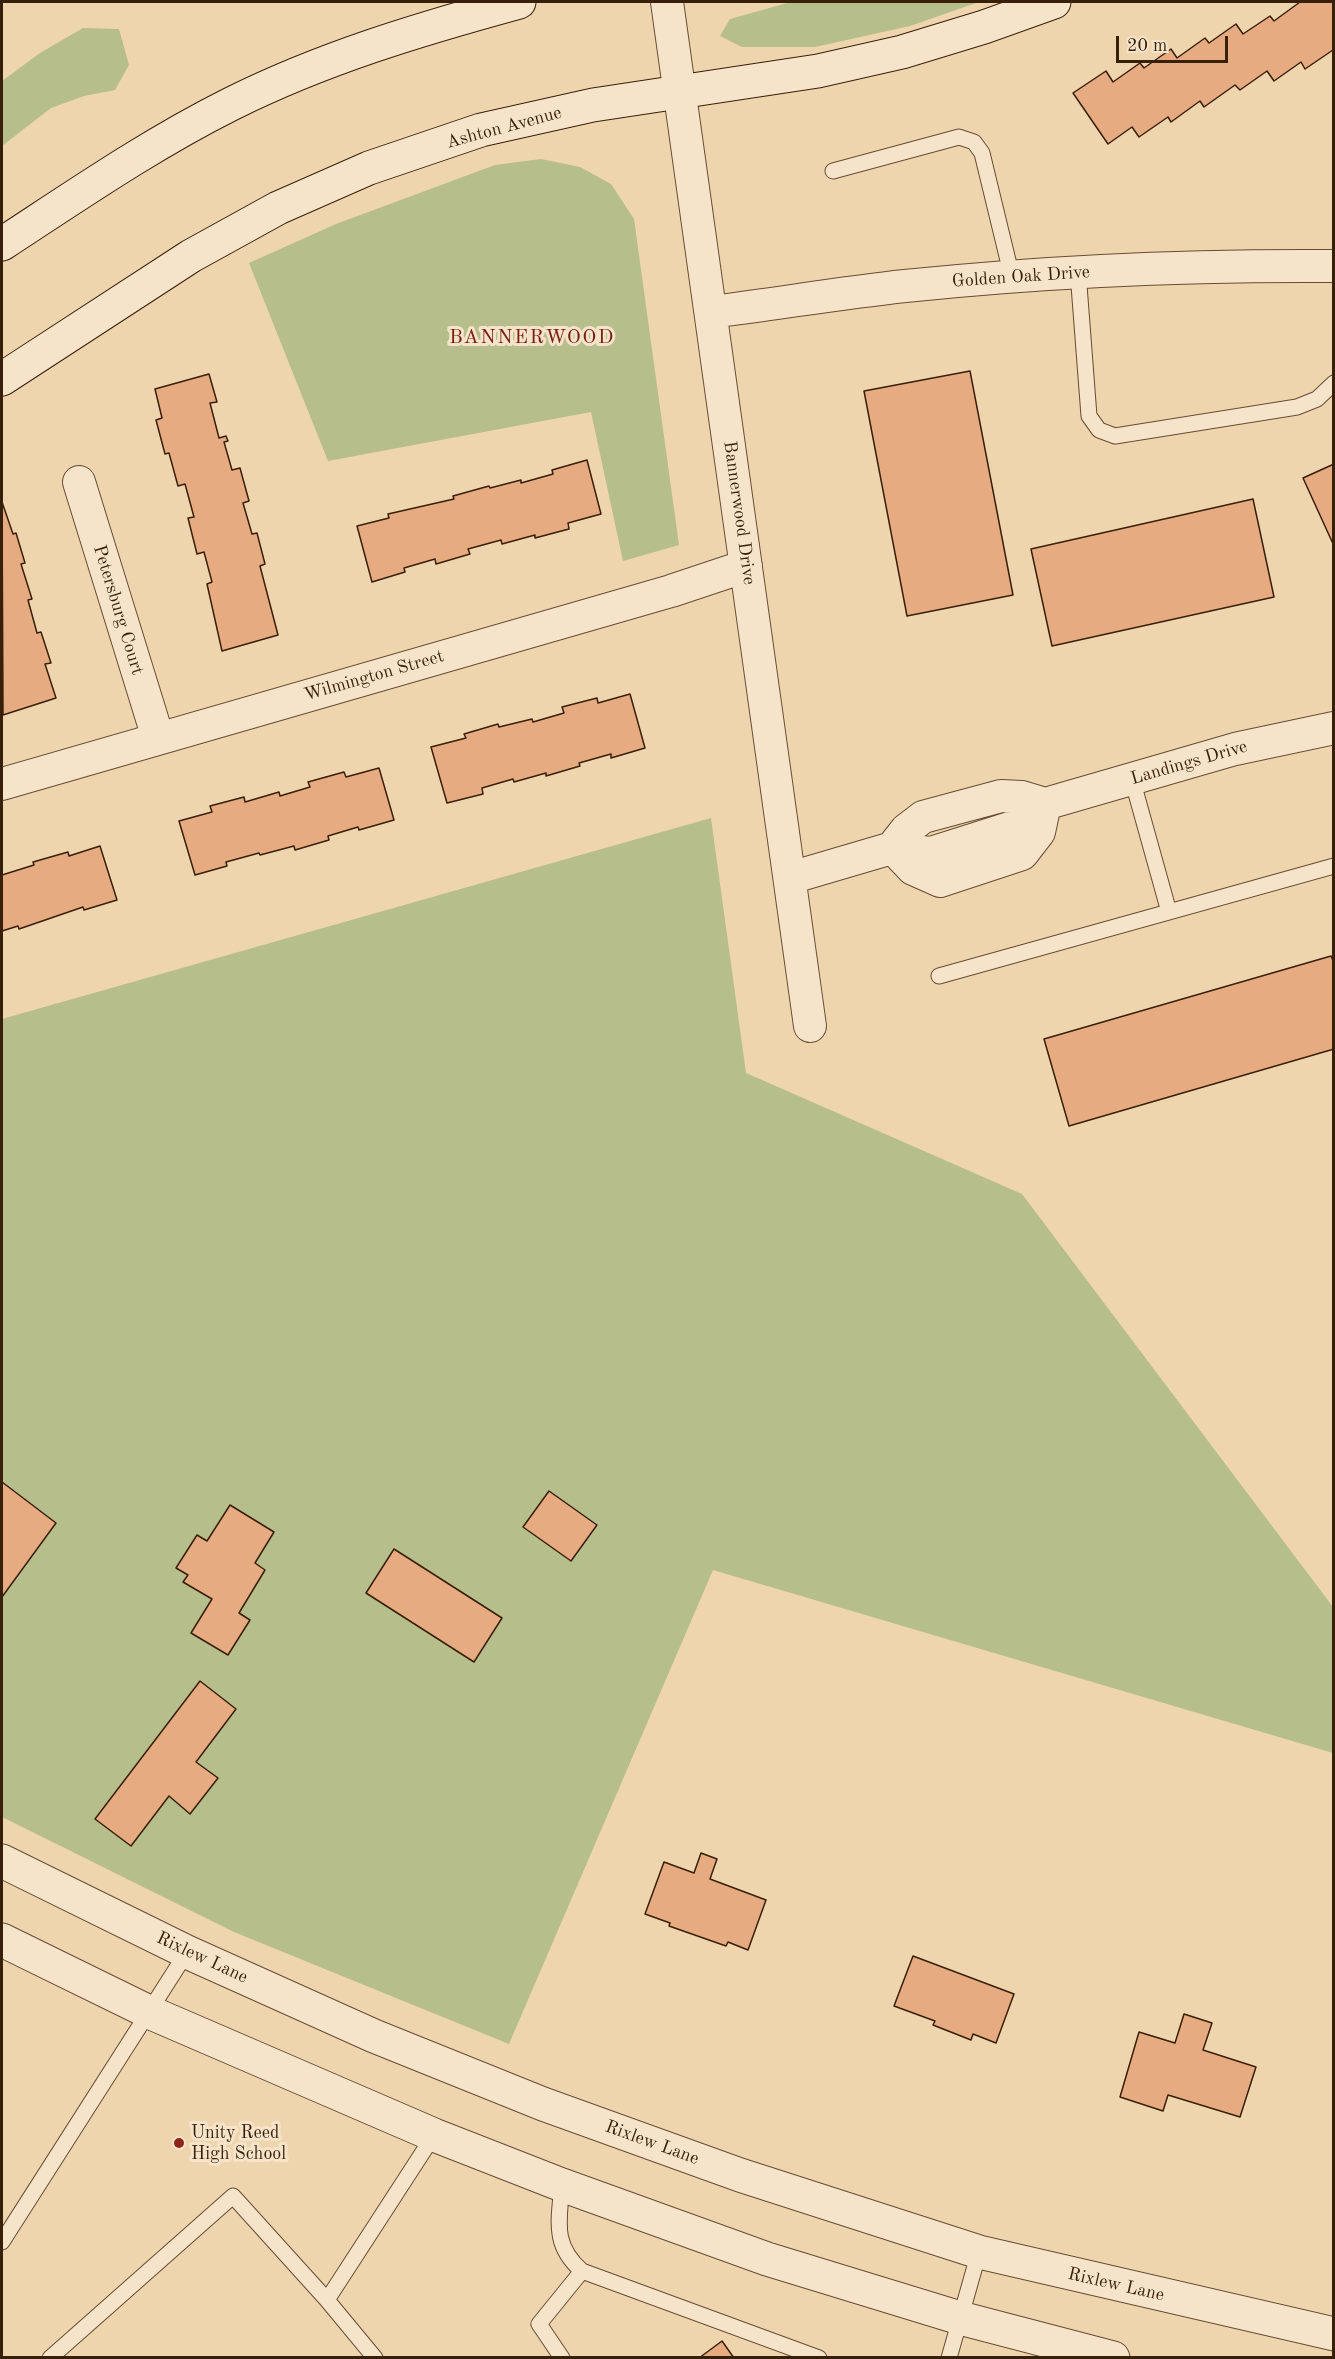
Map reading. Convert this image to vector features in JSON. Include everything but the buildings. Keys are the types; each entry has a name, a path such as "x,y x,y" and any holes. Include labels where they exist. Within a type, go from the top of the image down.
{"street":[{"path":"2,244 137,156 231,104 330,60 411,31 519,2"},
{"name":"Bannerwood Drive","path":"667,2 810,1026"},
{"name":"Ashton Avenue","path":"2,379 191,256 278,208 369,168 481,130 593,105 818,71 902,52 984,27 1054,2"},
{"name":"Golden Oak Drive","path":"711,312 904,286 1012,276 1217,266 1334,266"},
{"name":"Petersburg Court","path":"78,483 158,738"},
{"name":"Wilmington Street","path":"2,784 671,591 746,566"},
{"name":"Landings Drive","path":"1046,804 1235,749 1334,728"},
{"path":"789,878 892,848 906,830 923,817 1001,796 1022,797 1046,804 1039,832 1022,854 940,881 913,869 892,848"},
{"name":"Rixlew Lane","path":"2,1861 187,1952 374,2036 543,2104 740,2175 979,2252 1181,2301 1334,2334"},
{"path":"2,1940 149,2012 434,2136 562,2185 767,2259 960,2318 1113,2358"}],"lane":[{"path":"833,171 959,137 974,142 982,153 1012,276"},
{"path":"1078,272 1089,416 1099,429 1115,436 1298,408 1317,399 1334,382"},
{"path":"1132,779 1169,912"},
{"path":"939,976 1334,866"},
{"path":"2,2242 187,1952"},
{"path":"327,2300 434,2136"},
{"path":"562,2185 558,2225 560,2242 569,2260 582,2271 819,2358"},
{"path":"50,2358 233,2196 327,2300 375,2358"},
{"path":"948,2358 979,2252"},
{"path":"562,2358 539,2325 582,2271"}],"green space":[{"path":"791,2 979,2 910,26 815,47 742,47 720,36 730,19"},
{"path":"83,28 119,29 129,65 115,90 84,96 51,108 2,146 2,81 40,53"},
{"path":"541,159 580,167 611,184 634,219 679,545 623,561 591,412 328,461 249,263 336,224 495,165"},
{"path":"711,818 746,1073 1022,1194 1333,1607 1333,1753 713,1570 509,2044 234,1932 2,1817 2,1019"}],"place":[{"name":"Unity Reed High School","path":"179,2143"}],"district":[{"name":"BANNERWOOD","path":"532,338"}]}
